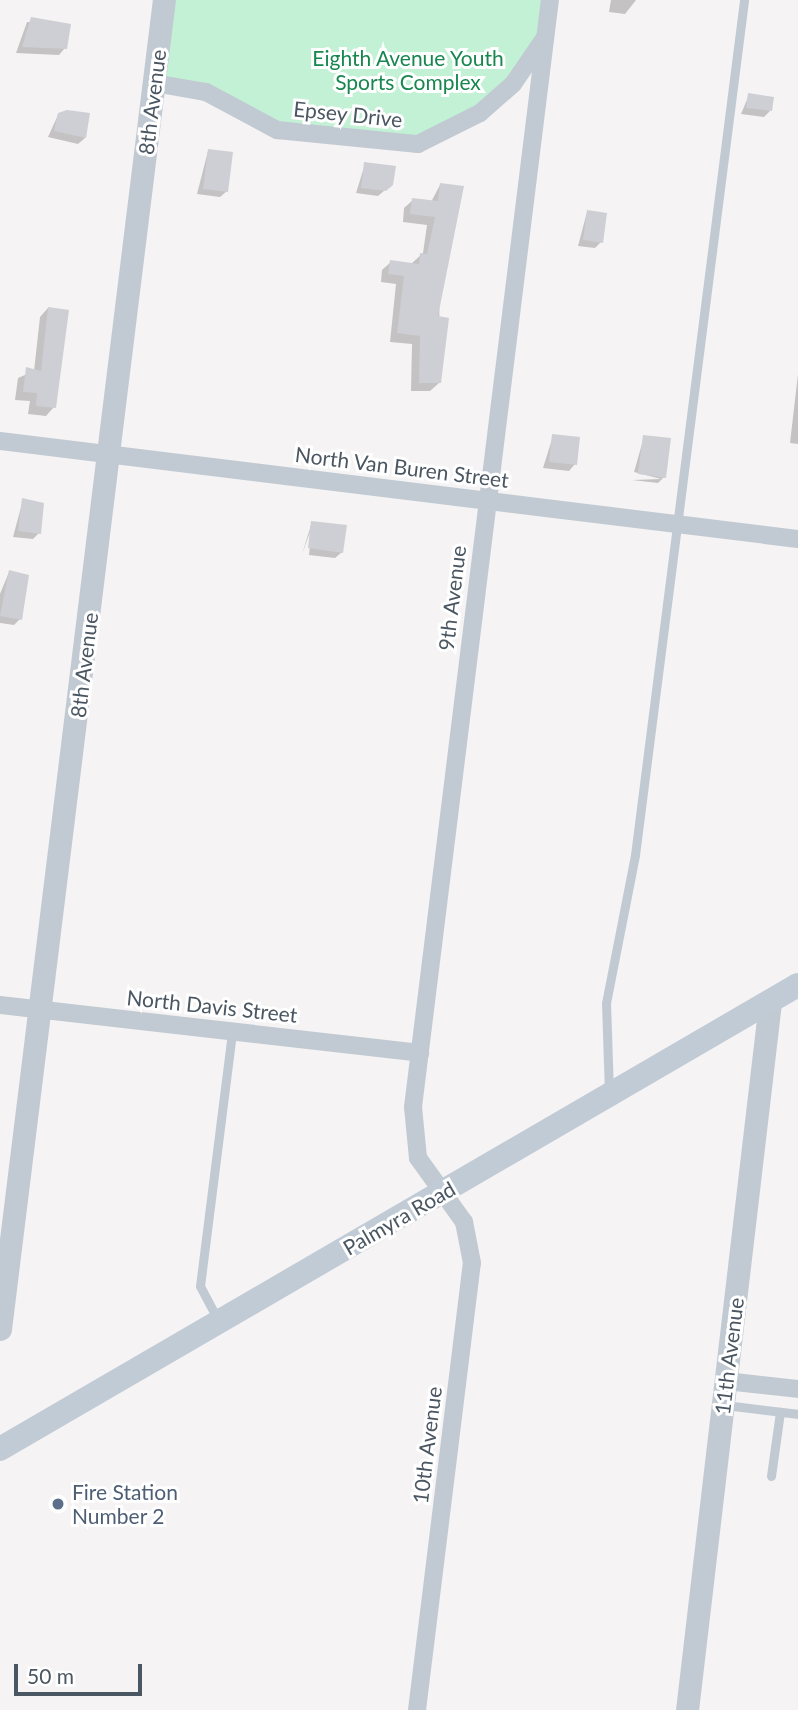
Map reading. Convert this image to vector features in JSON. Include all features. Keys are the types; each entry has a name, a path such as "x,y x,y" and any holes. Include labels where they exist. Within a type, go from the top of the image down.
{"main road":[{"name":"Palmyra Road","path":"0,1450 798,985"}],"street":[{"name":"8th Avenue","path":"0,1329 42,1011 164,0"},
{"name":"9th Avenue","path":"439,1195 412,1135 487,500 550,0"},
{"name":"Epsey Drive","path":"153,83 206,92 277,130 418,144 480,113 513,84 546,36"},
{"name":"North Van Buren Street","path":"0,441 110,458 487,500 798,539"},
{"name":"11th Avenue","path":"687,1710 771,1002"},
{"name":"North Davis Street","path":"0,1005 420,1053"},
{"name":"10th Avenue","path":"417,1710 472,1286 470,1236 439,1195"},
{"path":"726,1381 798,1389"}],"lane":[{"path":"609,1095 607,1003 635,855 744,0"},
{"path":"219,1321 200,1286 232,1031"},
{"path":"723,1405 798,1414"},
{"path":"771,1476 780,1412"}],"green space":[{"name":"Eighth Avenue Youth Sports Complex","path":"166,0 548,0 544,35 512,83 418,142 278,128 155,81"}],"building":[{"path":"31,17 71,24 67,49 22,47"},
{"path":"748,93 774,97 772,111 746,108"},
{"path":"67,110 90,113 86,138 54,131 58,113"},
{"path":"208,149 233,152 228,192 203,189"},
{"path":"364,162 396,166 393,185 386,191 361,188"},
{"path":"440,183 464,186 438,316 449,318 441,383 419,383 420,336 397,333 404,276 388,274 390,260 419,264 420,253 427,254 435,217 410,214 412,198 438,201"},
{"path":"587,210 607,213 603,243 583,240"},
{"path":"48,307 69,310 56,408 36,406 37,393 23,392 26,367 41,371"},
{"path":"552,434 580,437 577,465 549,462"},
{"path":"643,435 671,438 666,478 638,474"},
{"path":"22,498 44,503 41,534 18,531"},
{"path":"311,521 347,525 343,553 308,548"},
{"path":"9,570 29,575 22,620 0,616"}],"place":[{"name":"Fire Station Number 2","path":"58,1504"}]}
